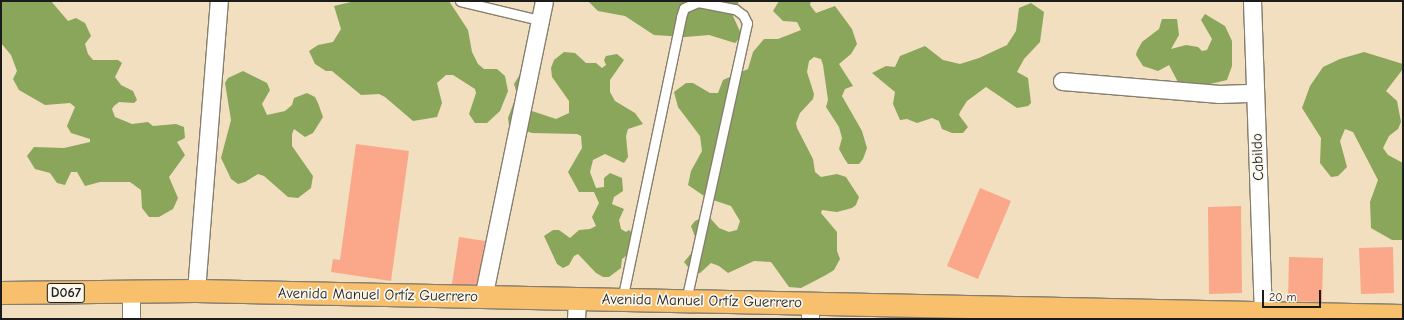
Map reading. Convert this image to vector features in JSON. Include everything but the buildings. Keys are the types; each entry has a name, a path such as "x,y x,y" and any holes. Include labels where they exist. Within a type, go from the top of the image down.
{"main road":[{"name":"Avenida Manuel Ortíz Guerrero","path":"1,293 131,293 196,291 482,298 576,309 622,300 686,301 810,311 1403,316"}],"street":[{"path":"196,291 219,1"},
{"path":"482,298 544,1"},
{"name":"Cabildo","path":"1252,1 1263,314"},
{"path":"1062,81 1206,93 1255,93"},
{"path":"131,293 131,319"}],"lane":[{"path":"460,1 540,20"},
{"path":"622,300 681,17 684,8 698,2 735,9 743,15 747,24 686,301"}],"green space":[{"path":"1,1 51,1 68,21 76,18 85,23 91,36 85,44 88,54 93,60 118,60 122,63 115,77 121,85 133,91 137,100 134,103 119,102 112,109 115,117 132,124 148,122 153,126 176,124 184,127 185,138 177,142 185,155 169,177 178,198 173,209 159,217 149,217 142,208 141,190 130,182 100,182 85,186 77,172 71,172 65,185 57,183 50,173 35,169 27,156 34,147 64,148 90,142 90,139 71,133 67,126 75,107 70,103 45,105 19,90 13,79 17,71 11,55 1,43"},
{"path":"355,1 449,1 468,30 472,52 478,64 484,69 497,69 505,76 508,91 500,111 487,123 475,123 469,114 476,93 475,89 453,75 446,75 437,83 442,103 437,117 413,121 385,97 379,94 361,95 332,71 326,71 315,64 309,51 318,45 333,42 341,29 334,6"},
{"path":"588,1 739,1 733,16 742,36 735,43 709,35 685,37 654,35 625,16 598,11"},
{"path":"779,1 811,1 810,5 816,13 835,6 852,29 857,44 851,54 839,64 853,86 845,89 842,96 862,131 867,148 863,159 859,164 848,164 844,158 839,149 842,138 839,127 826,107 828,100 823,65 821,59 814,57 809,61 807,72 814,94 813,99 800,113 796,123 797,128 813,159 815,172 821,177 837,174 846,177 859,197 856,205 852,208 837,212 822,210 821,213 837,232 837,251 840,259 834,270 801,288 789,287 771,262 754,261 728,273 719,266 711,263 700,273 692,272 684,262 698,245 691,226 695,221 705,216 711,219 719,228 729,232 737,230 740,221 731,206 707,198 688,185 691,171 702,151 700,136 678,107 674,92 686,83 693,83 710,93 718,93 723,80 748,69 753,52 764,39 778,39 801,30 797,22 783,21 773,11"},
{"path":"1031,3 1044,12 1040,42 1024,59 1017,72 1028,78 1031,103 1028,106 1017,108 986,87 967,101 960,112 959,115 968,127 963,133 952,133 942,129 939,121 932,118 917,123 907,119 900,120 893,104 895,92 872,73 886,66 895,67 900,56 925,46 943,60 960,64 979,58 1007,45 1016,31 1019,8"},
{"path":"1205,14 1225,26 1232,41 1232,66 1227,80 1206,85 1179,84 1169,65 1158,71 1143,66 1136,55 1137,51 1142,42 1159,29 1162,19 1177,19 1179,35 1171,49 1186,45 1198,47 1202,51 1207,50 1212,39 1201,20"},
{"path":"564,52 575,53 586,63 596,63 602,68 606,65 604,60 606,56 617,54 624,60 610,80 610,92 615,101 635,113 643,124 628,129 626,136 628,157 624,163 605,154 593,160 590,172 596,188 604,187 604,178 610,173 622,178 623,191 614,197 612,204 624,209 619,220 621,229 626,232 629,230 634,235 631,252 622,259 621,268 609,277 603,277 596,273 578,254 574,256 569,265 563,268 557,264 544,236 553,230 559,230 570,238 579,230 590,229 596,226 592,217 599,203 594,192 579,192 568,172 582,148 581,136 577,134 532,133 509,125 508,118 517,94 514,84 522,71 532,111 556,119 569,113 569,101 552,77 551,68 554,60"},
{"path":"1364,52 1403,64 1403,69 1386,91 1397,101 1401,122 1398,129 1389,136 1383,148 1388,155 1403,163 1403,240 1392,240 1371,228 1370,202 1378,180 1353,132 1345,129 1340,141 1347,167 1338,176 1331,177 1320,163 1321,138 1302,108 1310,86 1323,67 1340,59"},
{"path":"243,71 267,83 270,90 262,104 267,115 285,111 292,105 294,98 307,93 315,97 318,103 323,117 313,133 305,137 294,129 292,134 292,146 313,176 311,188 298,198 288,197 264,176 258,174 245,182 238,184 231,179 221,158 231,120 225,83 228,78"}]}
